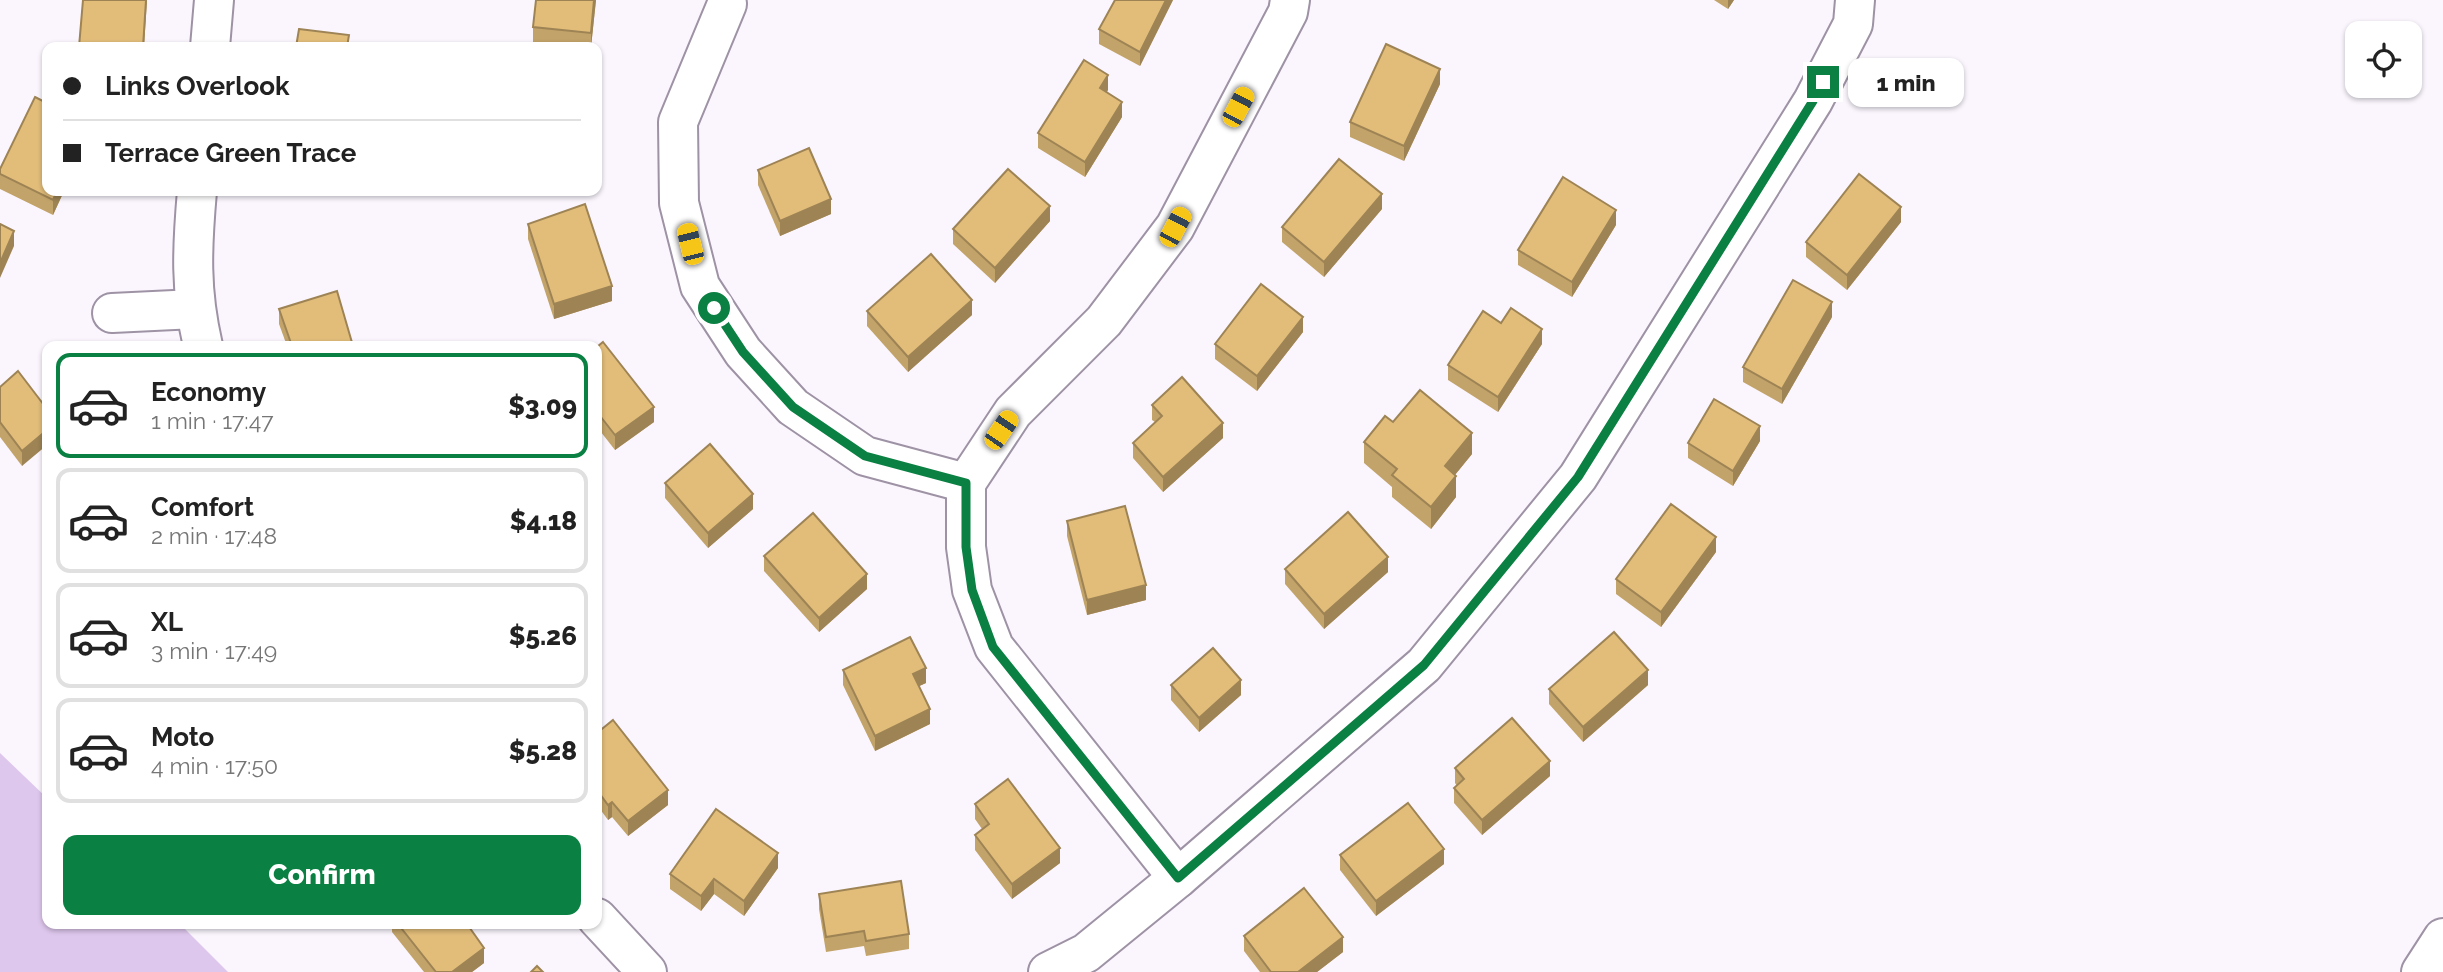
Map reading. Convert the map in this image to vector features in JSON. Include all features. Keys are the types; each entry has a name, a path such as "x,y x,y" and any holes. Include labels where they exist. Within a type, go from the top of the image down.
{"street":[{"path":"210,42 214,0"},
{"path":"1178,878 993,647 972,590 966,547 966,483 1013,412 1104,321 1175,227 1288,12 1290,0"},
{"path":"1048,972 1086,953 1178,878 1424,665 1578,477 1813,101 1853,24 1854,0"},
{"path":"727,4 678,122 679,202 700,286 743,352 793,407 865,456 966,483"},
{"path":"197,196 192,248 194,309 202,341"},
{"path":"113,313 194,309"},
{"path":"602,923 647,972"},
{"path":"2421,972 2443,938"}],"shaded area":[{"path":"0,753 42,793 42,929 185,929 228,972 0,972"}],"building":[{"path":"83,0 146,0 143,42 79,42"},
{"path":"536,0 594,0 591,33 533,27"},
{"path":"1115,0 1166,0 1140,52 1099,29"},
{"path":"299,29 349,35 348,42 297,42"},
{"path":"1386,44 1440,69 1404,146 1350,122"},
{"path":"1084,60 1108,75 1100,88 1122,102 1085,162 1038,133"},
{"path":"35,97 42,100 42,195 0,174"},
{"path":"809,148 831,199 780,221 758,170"},
{"path":"1339,159 1382,194 1324,262 1282,227"},
{"path":"1008,169 1050,206 995,268 953,229"},
{"path":"1859,174 1901,207 1847,275 1806,242"},
{"path":"1563,177 1616,210 1572,282 1518,250"},
{"path":"585,204 612,286 554,304 528,224"},
{"path":"0,224 14,231 0,263"},
{"path":"931,254 972,300 908,357 867,311"},
{"path":"1793,280 1832,302 1782,389 1743,367"},
{"path":"1261,284 1303,317 1257,376 1215,344"},
{"path":"337,291 352,341 290,341 279,309"},
{"path":"1511,308 1542,329 1498,397 1448,365 1483,311 1501,323"},
{"path":"602,343 654,407 615,435 602,418"},
{"path":"18,371 42,402 42,434 22,451 0,422 0,387"},
{"path":"1182,377 1223,423 1163,477 1133,443 1162,416 1152,405"},
{"path":"1420,390 1472,433 1445,466 1456,476 1431,507 1392,475 1397,469 1364,442 1385,416 1393,422"},
{"path":"1714,399 1760,426 1733,471 1688,443"},
{"path":"710,444 753,494 708,533 665,483"},
{"path":"1671,504 1716,537 1661,612 1616,579"},
{"path":"1125,506 1146,585 1087,600 1067,521"},
{"path":"1348,512 1388,557 1324,614 1285,569"},
{"path":"813,513 867,574 819,618 764,556"},
{"path":"1614,632 1648,670 1583,727 1549,689"},
{"path":"910,637 926,668 913,674 930,709 875,736 843,670"},
{"path":"1213,648 1241,680 1199,718 1171,685"},
{"path":"1512,718 1550,761 1482,820 1454,788 1464,779 1455,768"},
{"path":"613,720 668,790 628,821 612,802 608,805 602,797 602,729"},
{"path":"1008,779 1060,848 1012,884 975,835 989,824 975,804"},
{"path":"1408,803 1444,849 1376,901 1340,855"},
{"path":"716,809 778,853 744,901 714,879 701,896 670,874"},
{"path":"901,881 909,934 866,941 864,931 826,937 819,894"},
{"path":"1304,888 1343,937 1298,972 1271,972 1244,936"},
{"path":"402,929 471,929 484,948 452,972 436,972"},
{"path":"537,966 543,972 531,972"}],"route":[{"path":"714,308 743,352 793,407 865,456 966,483 966,547 972,590 993,647 1178,878 1424,665 1578,477 1823,82"}]}
